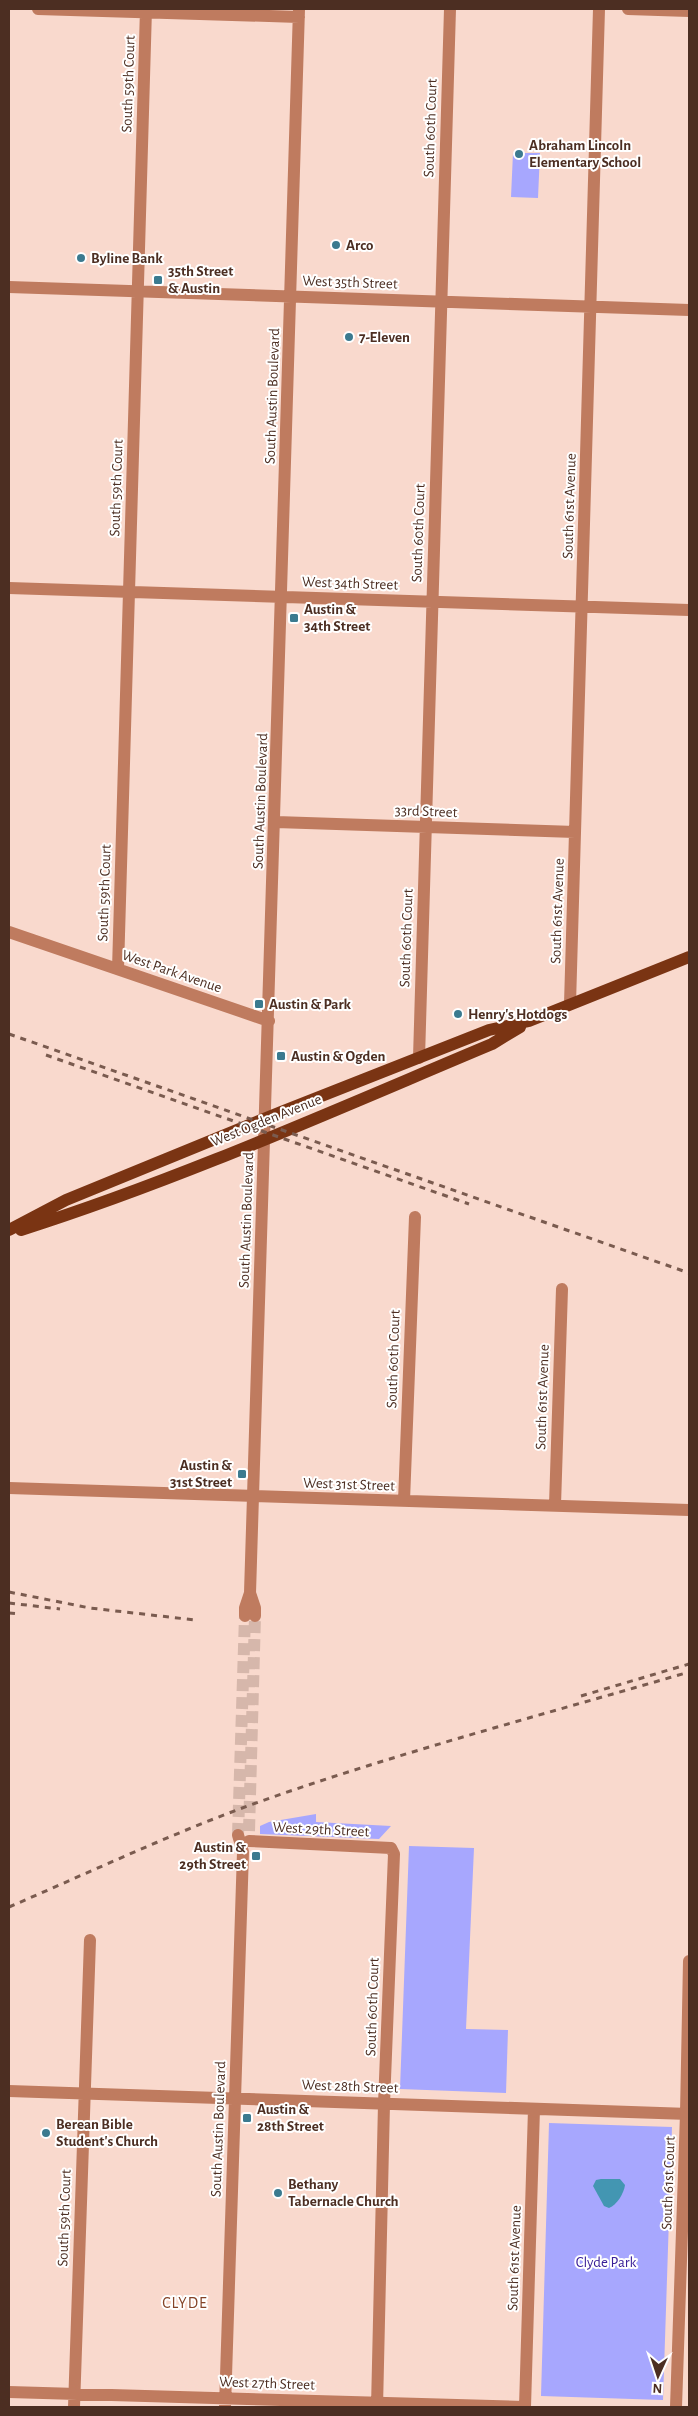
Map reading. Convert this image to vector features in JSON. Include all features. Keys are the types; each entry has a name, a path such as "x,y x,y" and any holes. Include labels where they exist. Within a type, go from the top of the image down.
{"main road":[{"name":"West Ogden Avenue","path":"9,1234 77,1213 264,1138 492,1044 529,1021 689,956"},
{"name":"West Ogden Avenue","path":"9,1230 66,1200 265,1118 490,1030 529,1021"}],"street":[{"path":"38,9 299,13"},
{"name":"South 60th Court","path":"419,1058 450,9"},
{"name":"South 61st Avenue","path":"570,1004 599,9"},
{"path":"628,9 689,11"},
{"name":"South 59th Court","path":"118,969 146,10"},
{"name":"South Austin Boulevard","path":"250,1616 245,1608 250,1593 276,822 299,13"},
{"name":"West 35th Street","path":"9,287 689,310"},
{"name":"West 34th Street","path":"9,588 689,610"},
{"name":"33rd Street","path":"276,822 575,832"},
{"name":"West Park Avenue","path":"9,932 269,1021"},
{"name":"South 60th Court","path":"404,1502 415,1217"},
{"name":"South 61st Avenue","path":"555,1505 562,1289"},
{"name":"West 31st Street","path":"9,1488 689,1510"},
{"name":"South Austin Boulevard","path":"225,2403 245,1840"},
{"name":"West 29th Street","path":"245,1840 391,1848"},
{"name":"South 60th Court","path":"377,2405 384,2104 394,1859 391,1848"},
{"name":"South 59th Court","path":"74,2407 90,1940"},
{"name":"South 61st Court","path":"676,2407 688,2114 689,1961"},
{"name":"West 28th Street","path":"9,2091 688,2114"},
{"name":"South 61st Avenue","path":"524,2407 534,2109"},
{"name":"West 27th Street","path":"9,2392 225,2403 524,2407"}],"green space":[{"path":"513,153 540,153 538,198 511,197"},
{"path":"316,1814 316,1822 391,1826 379,1839 260,1834 260,1826 269,1822"},
{"path":"409,1846 474,1848 466,2029 508,2030 506,2093 400,2089"},
{"name":"Clyde Park","path":"549,2123 672,2127 663,2400 541,2396"}],"shaded area":[{"path":"620,2179 625,2185 620,2198 609,2208 604,2206 593,2186 596,2180"}],"tunnel":[{"path":"238,1835 245,1616"},
{"path":"249,1831 255,1616"}],"railway":[{"path":"9,1034 689,1273"},
{"path":"46,1055 469,1204"},
{"path":"9,1592 90,1608 195,1620"},
{"path":"9,1603 60,1609"},
{"path":"9,1613 20,1614"},
{"path":"581,1696 689,1664"},
{"path":"9,1907 171,1836 322,1780 689,1672"}],"place":[{"name":"Abraham Lincoln Elementary School","path":"519,154"},
{"name":"Arco","path":"336,245"},
{"name":"Byline Bank","path":"81,258"},
{"name":"35th Street & Austin","path":"158,280"},
{"name":"7-Eleven","path":"349,337"},
{"name":"Austin & 34th Street","path":"294,618"},
{"name":"Austin & Park","path":"259,1004"},
{"name":"Henry's Hotdogs","path":"458,1014"},
{"name":"Austin & Ogden","path":"281,1056"},
{"name":"Austin & 31st Street","path":"242,1474"},
{"name":"Austin & 29th Street","path":"256,1856"},
{"name":"Austin & 28th Street","path":"247,2118"},
{"name":"Berean Bible Student's Church","path":"46,2133"},
{"name":"Bethany Tabernacle Church","path":"278,2193"}],"district":[{"name":"CLYDE","path":"185,2302"}]}
